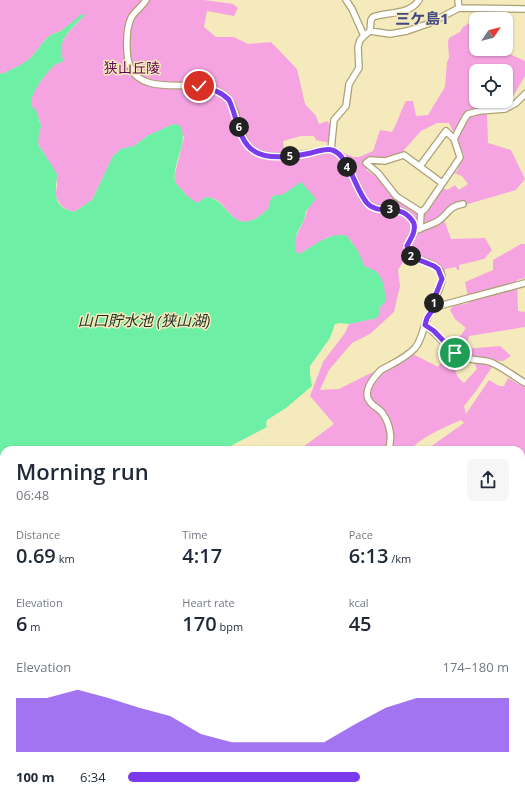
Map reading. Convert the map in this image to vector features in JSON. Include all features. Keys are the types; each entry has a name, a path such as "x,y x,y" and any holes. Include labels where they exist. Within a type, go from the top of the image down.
{"street":[{"path":"146,0 131,17 127,35 128,64 139,77 151,83 199,86 225,95 233,107 245,141 255,152 287,157 331,150 336,151 341,156 366,202 374,208 397,210 407,214 413,222 414,233"},
{"path":"346,0 354,13 364,36"},
{"path":"331,150 334,120 346,108 348,102 348,84 359,68 358,48 360,40 370,31 371,20 373,17 404,11 416,4 419,0"},
{"path":"458,0 458,8"},
{"path":"370,31 390,34 407,32 430,23 458,8 525,9"},
{"path":"454,139 464,118 468,114 479,111 505,109 516,103 525,94"},
{"path":"420,166 446,131 454,139 460,156 425,209 421,212 420,229"},
{"path":"421,212 396,196 378,173 366,163 370,160 385,161 404,155 442,183"},
{"path":"389,446 391,435 383,414 368,400 368,388 373,379 381,370 413,350 418,343 427,318 433,309 436,294 442,280 441,275 434,266 412,257 409,254 407,246 414,233 443,218 454,206 463,204"},
{"path":"433,309 439,306 525,284"},
{"path":"425,325 434,331 458,356 491,363 525,383"}],"green space":[{"name":"狭山丘陵","path":"0,0 204,0 233,4 238,8 234,16 207,11 204,27 216,37 234,37 248,44 271,42 297,69 305,104 316,116 319,124 327,121 332,127 330,143 316,140 314,136 301,136 283,141 285,155 335,149 353,157 359,157 373,151 380,130 392,132 406,101 413,101 416,116 428,115 445,87 447,62 449,58 449,38 460,32 463,27 469,23 469,56 513,56 525,61 525,76 513,97 513,64 469,64 469,108 490,108 487,113 488,143 511,150 525,179 516,190 468,204 457,203 442,214 451,239 485,238 492,250 484,259 459,265 459,270 457,270 456,267 445,269 443,275 439,267 413,254 406,257 398,270 400,286 394,312 370,334 352,343 329,370 320,390 339,389 371,373 397,364 413,354 438,367 466,328 455,319 450,310 453,306 469,303 465,282 493,270 493,260 521,244 525,244 525,278 517,280 518,311 525,312 525,327 469,336 466,349 500,346 511,356 503,361 489,360 486,364 492,367 464,406 466,414 489,380 499,386 504,386 508,378 525,388 525,446 432,446 464,423 461,420 441,429 420,441 415,446 304,446 334,424 310,396 323,362 345,333 349,324 377,318 381,305 362,261 351,241 342,235 328,237 299,254 296,252 296,236 309,207 293,188 282,195 275,195 272,197 269,209 255,219 244,222 232,216 222,204 214,199 206,197 196,203 187,196 175,182 175,174 184,137 174,124 147,136 134,146 121,149 113,156 92,200 74,212 67,210 57,199 57,182 55,175 38,143 40,122 30,103 36,88 44,77 52,68 63,61 61,48 63,42 66,36 85,15 50,36 27,61 3,74 0,73","holes":["437,123 449,123 464,155 457,171 454,173 462,176 468,184 459,190 455,185 447,190 442,187 433,202 419,208 405,198 390,195 382,180 366,170 375,159 396,159 421,131","456,357 471,362 477,369 464,383 458,377 456,371"]}],"water":[{"name":"山口貯水池 (狭山湖)","path":"82,14 85,15 66,35 61,48 61,54 64,61 56,64 47,73 35,90 31,101 31,106 36,110 41,126 38,144 57,174 56,198 62,206 74,212 92,200 113,156 121,149 134,146 147,136 171,125 177,124 181,127 183,141 176,168 175,182 187,196 197,203 206,197 213,199 238,220 243,222 250,221 268,209 272,197 275,195 282,195 301,182 316,199 306,211 304,220 297,233 295,242 296,252 299,254 328,237 341,235 347,236 358,251 365,267 376,271 382,279 386,301 380,307 377,318 349,324 335,324 330,338 310,366 312,386 286,408 267,420 267,427 231,446 0,446 0,73 3,74 28,60 48,37 62,30"}],"district":[{"name":"三ケ島1","path":"422,19"}],"route":[{"path":"199,86 209,88 225,95 233,107 245,141 255,152 287,157 323,150 336,151 345,162 362,196 370,206 374,208 402,211 407,214 413,222 415,228 414,233 408,241 407,250 409,254 412,257 438,269 442,279 436,294 433,309 427,318 425,325 434,331 455,353"}]}
